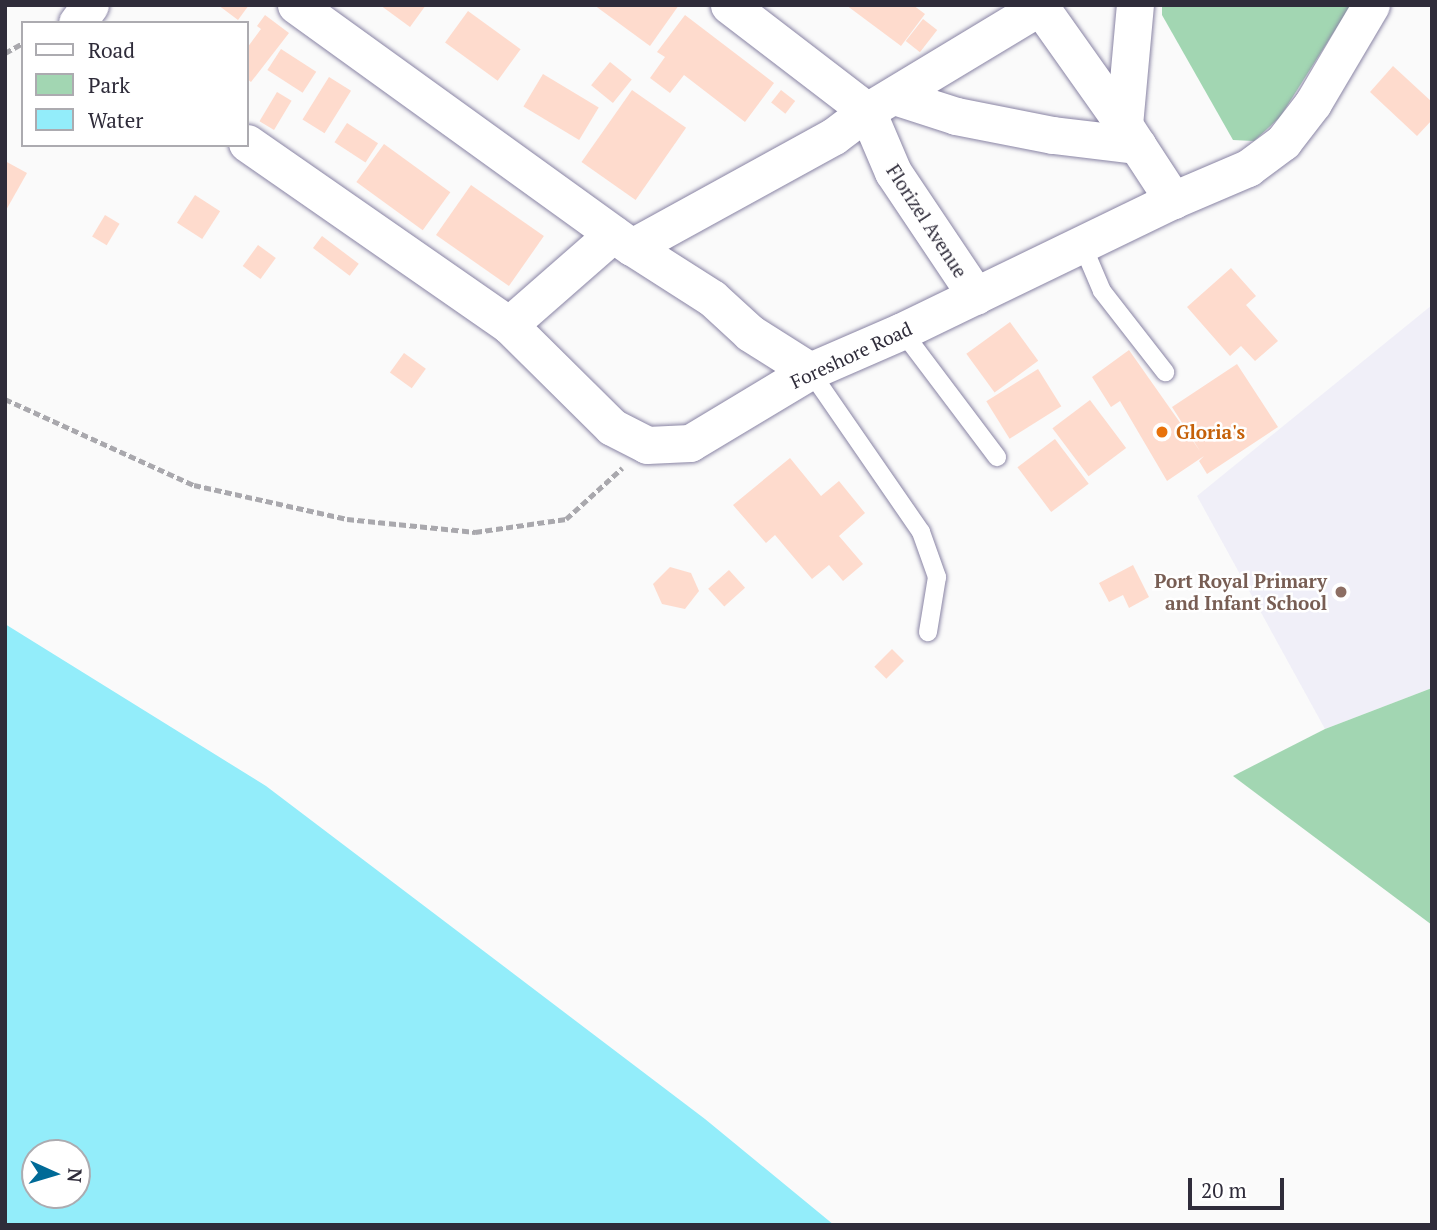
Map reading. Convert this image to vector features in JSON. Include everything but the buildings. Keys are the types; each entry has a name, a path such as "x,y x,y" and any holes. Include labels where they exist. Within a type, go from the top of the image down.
{"street":[{"path":"78,21 90,5"},
{"name":"Florizel Avenue","path":"729,5 880,104 893,172 976,296"},
{"path":"1131,135 1135,5"},
{"name":"Foreshore Road","path":"248,144 509,325 612,427 648,445 690,443 810,371 902,331 1173,200 1248,168 1283,142 1313,103 1371,5"},
{"path":"509,325 622,240 834,136 880,104 1041,6 1173,200"},
{"path":"301,7 622,240 712,298 750,333 810,371"},
{"path":"880,104 1053,135 1131,135"}],"lane":[{"path":"1082,244 1102,291 1165,372"},
{"path":"902,331 997,457"},
{"path":"810,371 921,532 937,577 928,632"}],"path":[{"path":"5,53 21,44"},
{"path":"5,400 194,485 347,519 475,532 566,519 648,445"}],"shaded area":[{"name":"Port Royal Primary and Infant School","path":"1432,305 1432,688 1325,729 1197,496"}],"green space":[{"path":"1162,5 1351,5 1280,117 1254,141 1233,140 1162,15"},
{"path":"1432,688 1432,925 1233,776 1325,729"}],"water":[{"path":"5,624 266,786 705,1119 834,1225 5,1225"}],"place":[{"name":"Gloria's","path":"1162,432"},
{"name":"Port Royal Primary and Infant School","path":"1341,592"}]}
